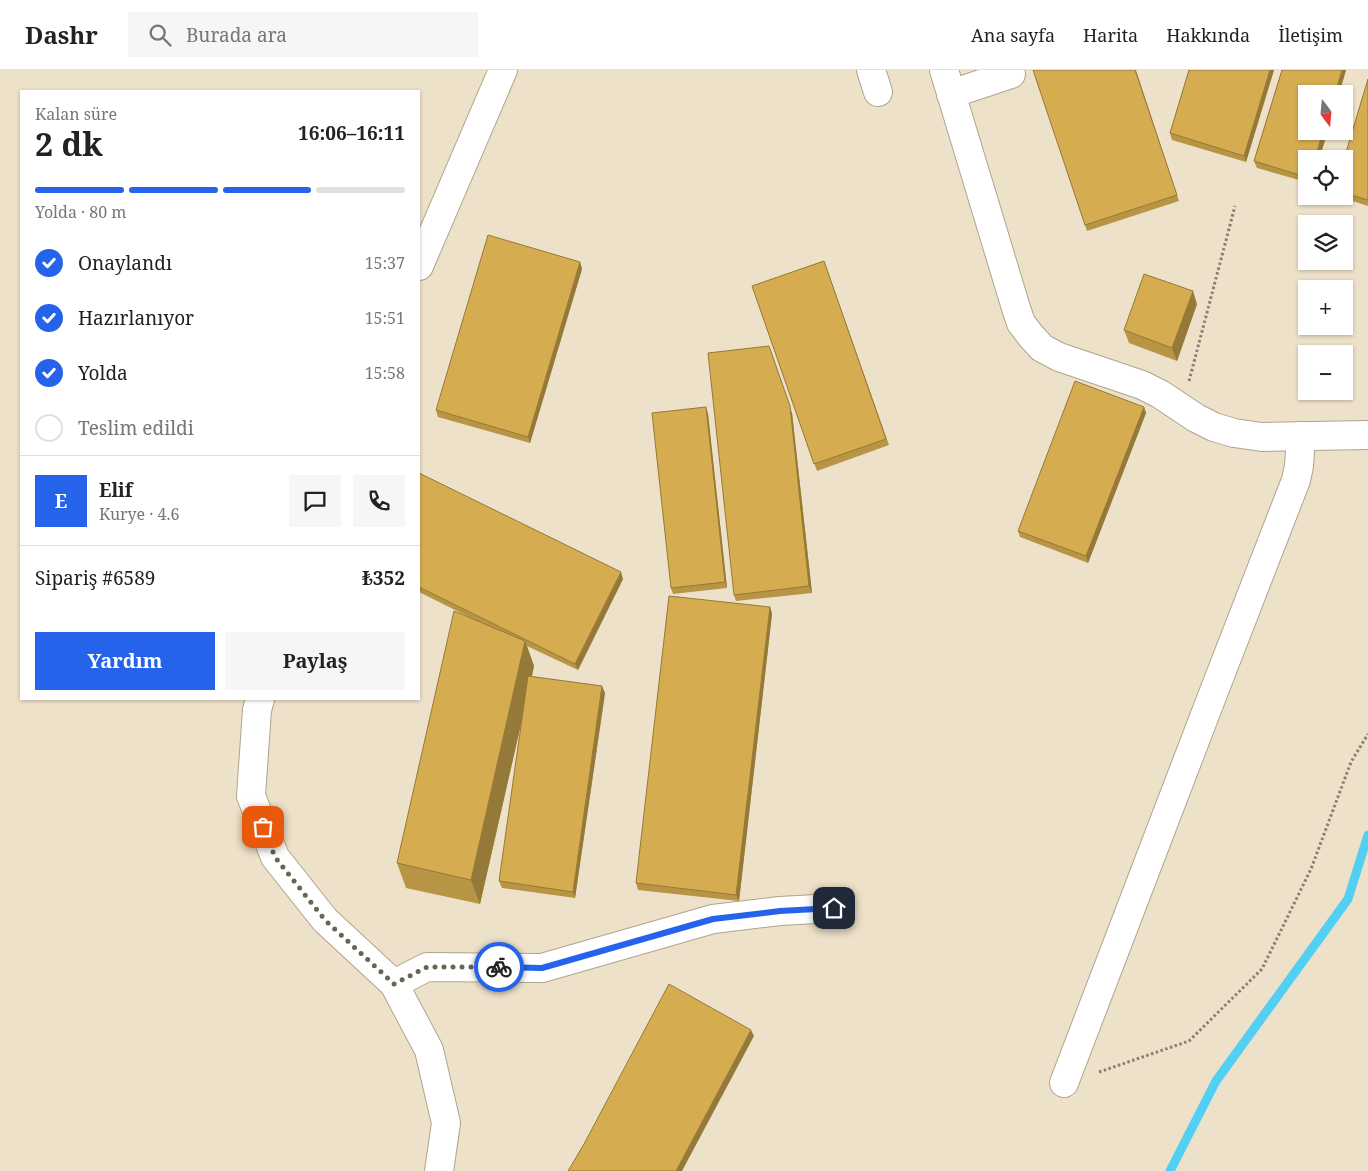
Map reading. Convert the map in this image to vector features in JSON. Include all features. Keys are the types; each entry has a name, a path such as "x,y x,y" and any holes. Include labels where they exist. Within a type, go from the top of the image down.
{"street":[{"path":"420,264 503,70"},
{"path":"1011,74 948,82 1016,308 1021,322 1042,348 1059,357 1142,385 1160,394 1196,418 1214,427 1234,433 1262,437 1368,435"},
{"path":"1064,1083 1296,480 1300,466 1301,436"},
{"path":"260,700 257,710 251,796 275,857 325,920 394,984 429,1050 446,1123 439,1171"},
{"path":"394,984 427,967 542,968 713,919 780,911 834,908"}],"path":[{"path":"1182,409 1236,206"},
{"path":"1064,1083 1189,1041 1262,970 1311,869 1352,762 1368,734"}],"building":[{"path":"1033,70 1135,70 1177,195 1085,225"},
{"path":"1189,70 1270,70 1244,156 1170,133"},
{"path":"1282,70 1342,70 1338,85 1298,85 1298,140 1320,140 1318,150 1298,150 1298,175 1254,161"},
{"path":"1368,79 1368,200 1353,196 1353,150 1347,150 1350,140 1353,140 1353,129"},
{"path":"488,235 580,262 528,437 436,410"},
{"path":"824,261 886,439 814,464 752,286"},
{"path":"1144,274 1193,291 1172,348 1124,330"},
{"path":"769,346 790,406 809,586 734,595 708,353"},
{"path":"1075,381 1144,407 1086,556 1018,531"},
{"path":"706,407 725,582 671,588 652,413"},
{"path":"420,473 621,572 575,664 420,587"},
{"path":"669,596 770,607 736,895 636,883"},
{"path":"454,611 525,641 471,880 397,863"},
{"path":"528,676 602,686 573,892 499,881"},
{"path":"669,984 751,1030 676,1171 568,1171 584,1144"}],"waterway":[{"path":"1170,1171 1216,1081 1348,899 1368,835"}],"way so far":[{"path":"263,827 275,857 325,920 394,984 427,967 499,967"}],"route":[{"path":"499,967 542,968 713,919 780,911 834,908"}]}
